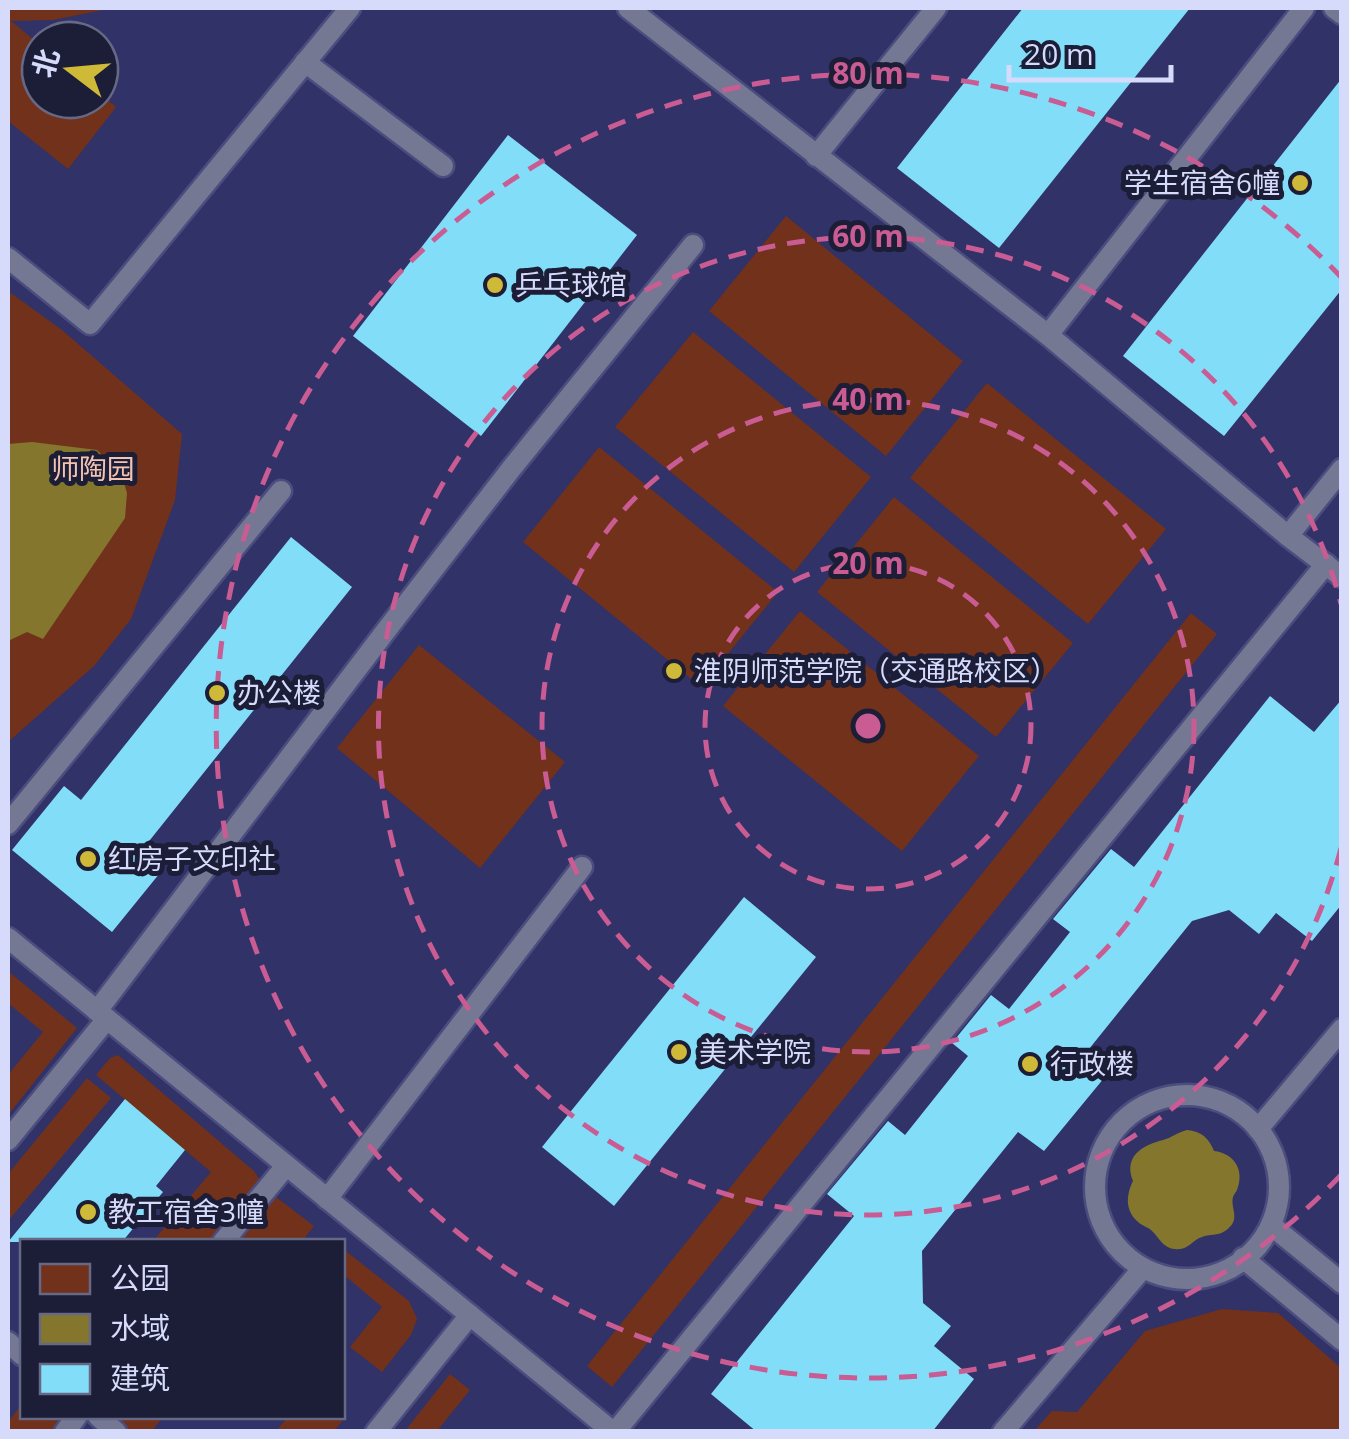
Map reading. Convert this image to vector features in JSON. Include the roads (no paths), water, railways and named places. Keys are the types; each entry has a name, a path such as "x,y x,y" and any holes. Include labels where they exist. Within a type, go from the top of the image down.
{"lane":[{"path":"8,258 90,324 350,8"},
{"path":"8,938 614,1432 1334,570 1048,335 628,8"},
{"path":"816,156 936,8"},
{"path":"1048,335 1304,8"},
{"path":"1334,8 1342,14"},
{"path":"306,62 443,166"},
{"path":"8,1140 455,541 693,245"},
{"path":"1288,536 1342,470"},
{"path":"8,824 281,492"},
{"path":"327,1199 582,868"},
{"path":"1258,1129 1342,1029"},
{"path":"1188,1094 1217,1099 1244,1113 1258,1129 1276,1162 1280,1191 1272,1226 1257,1247 1233,1267 1204,1278 1172,1278 1144,1268 1119,1250 1102,1224 1094,1193 1098,1162 1112,1133 1133,1112 1158,1099 1188,1094"},
{"path":"225,1239 286,1166"},
{"path":"1272,1226 1342,1283"},
{"path":"1243,1258 1342,1340"},
{"path":"1003,1432 1144,1268"},
{"path":"376,1432 470,1314"}],"water":[{"path":"32,442 97,450 122,476 127,493 125,518 43,639 27,632 8,641 8,444"},
{"path":"1187,1130 1200,1134 1214,1151 1232,1159 1240,1176 1232,1201 1234,1219 1230,1227 1175,1249 1166,1246 1134,1218 1128,1194 1133,1181 1131,1165 1137,1153"}],"place":[{"name":"学生宿舍6幢","path":"1300,183"},
{"name":"乒乓球馆","path":"495,285"},
{"name":"淮阴师范学院（交通路校区）","path":"674,671"},
{"name":"办公楼","path":"217,693"},
{"name":"红房子文印社","path":"88,859"},
{"name":"美术学院","path":"679,1052"},
{"name":"行政楼","path":"1030,1064"},
{"name":"教工宿舍3幢","path":"88,1212"}],"park label":[{"name":"师陶园","path":"93,469"}]}
